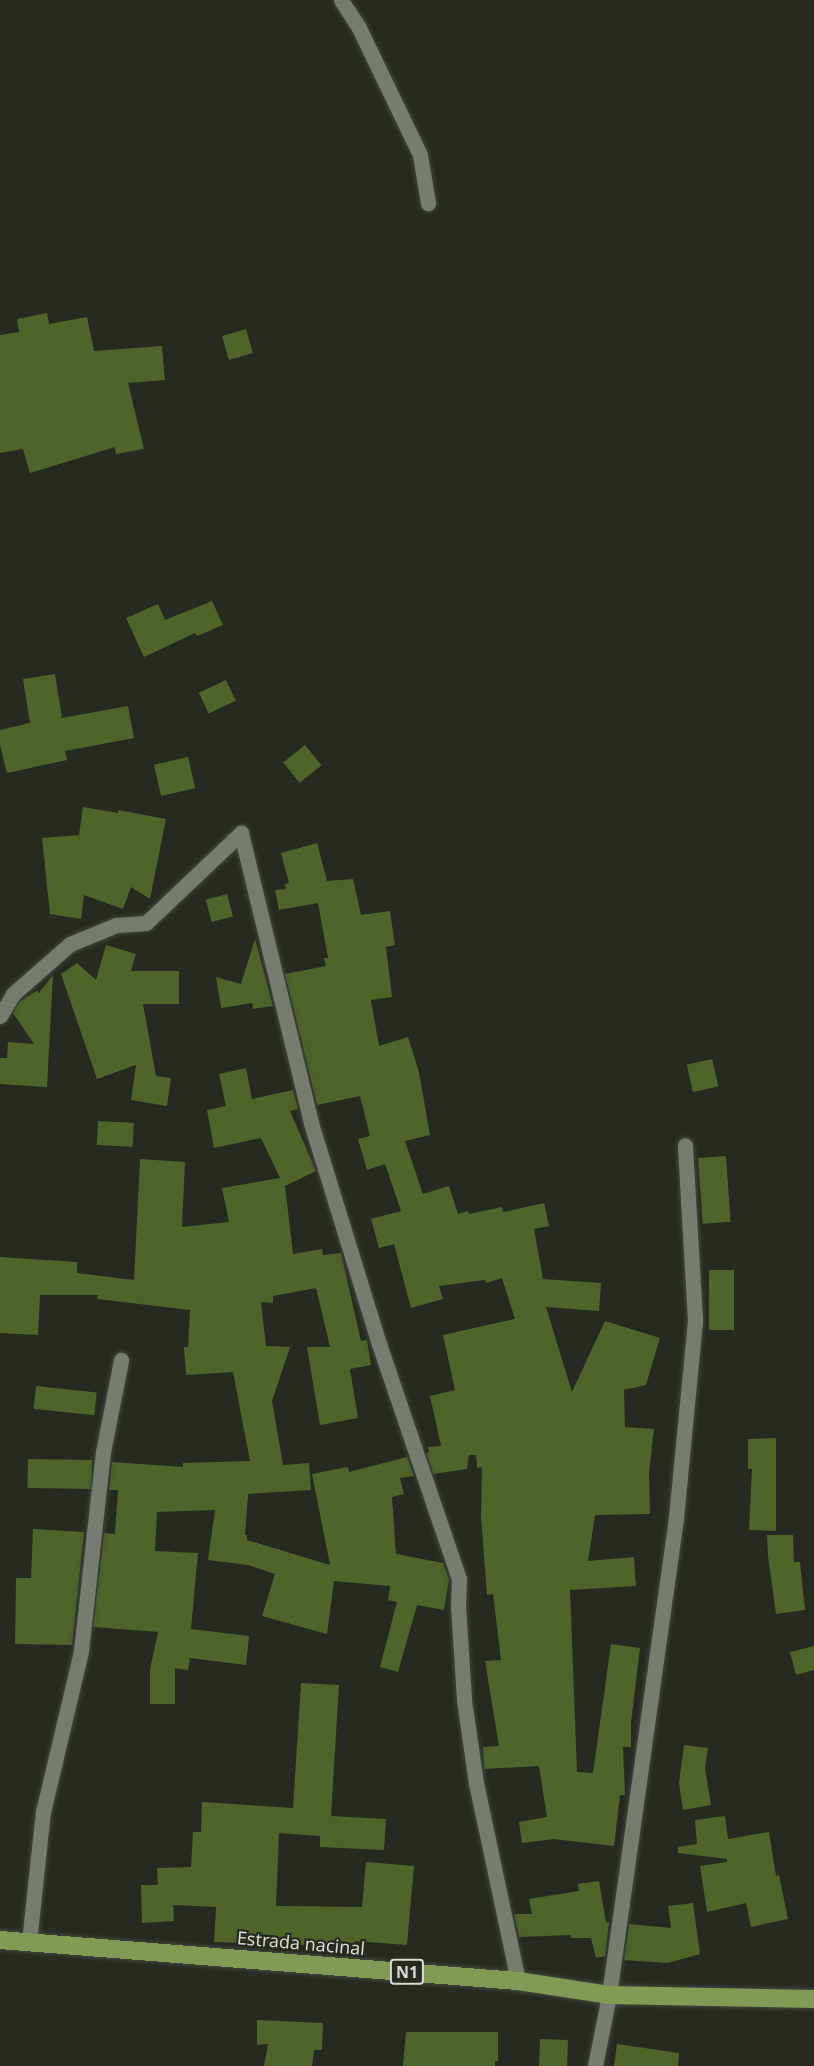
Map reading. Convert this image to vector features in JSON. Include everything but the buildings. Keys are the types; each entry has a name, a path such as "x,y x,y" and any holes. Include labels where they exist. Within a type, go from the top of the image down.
{"highway":[{"name":"Estrada nacinal","path":"0,1941 518,1981 609,1995 814,1999"}],"street":[{"path":"341,0 359,28 420,155 428,203"},
{"path":"0,1016 13,994 70,944 116,925 146,923 241,834 311,1123 379,1344 459,1579 458,1606 464,1700 472,1759 496,1889 518,1981"},
{"path":"595,2066 609,1995 676,1518 694,1320 685,1145"},
{"path":"29,1942 43,1812 81,1651 103,1452 121,1360"}]}
